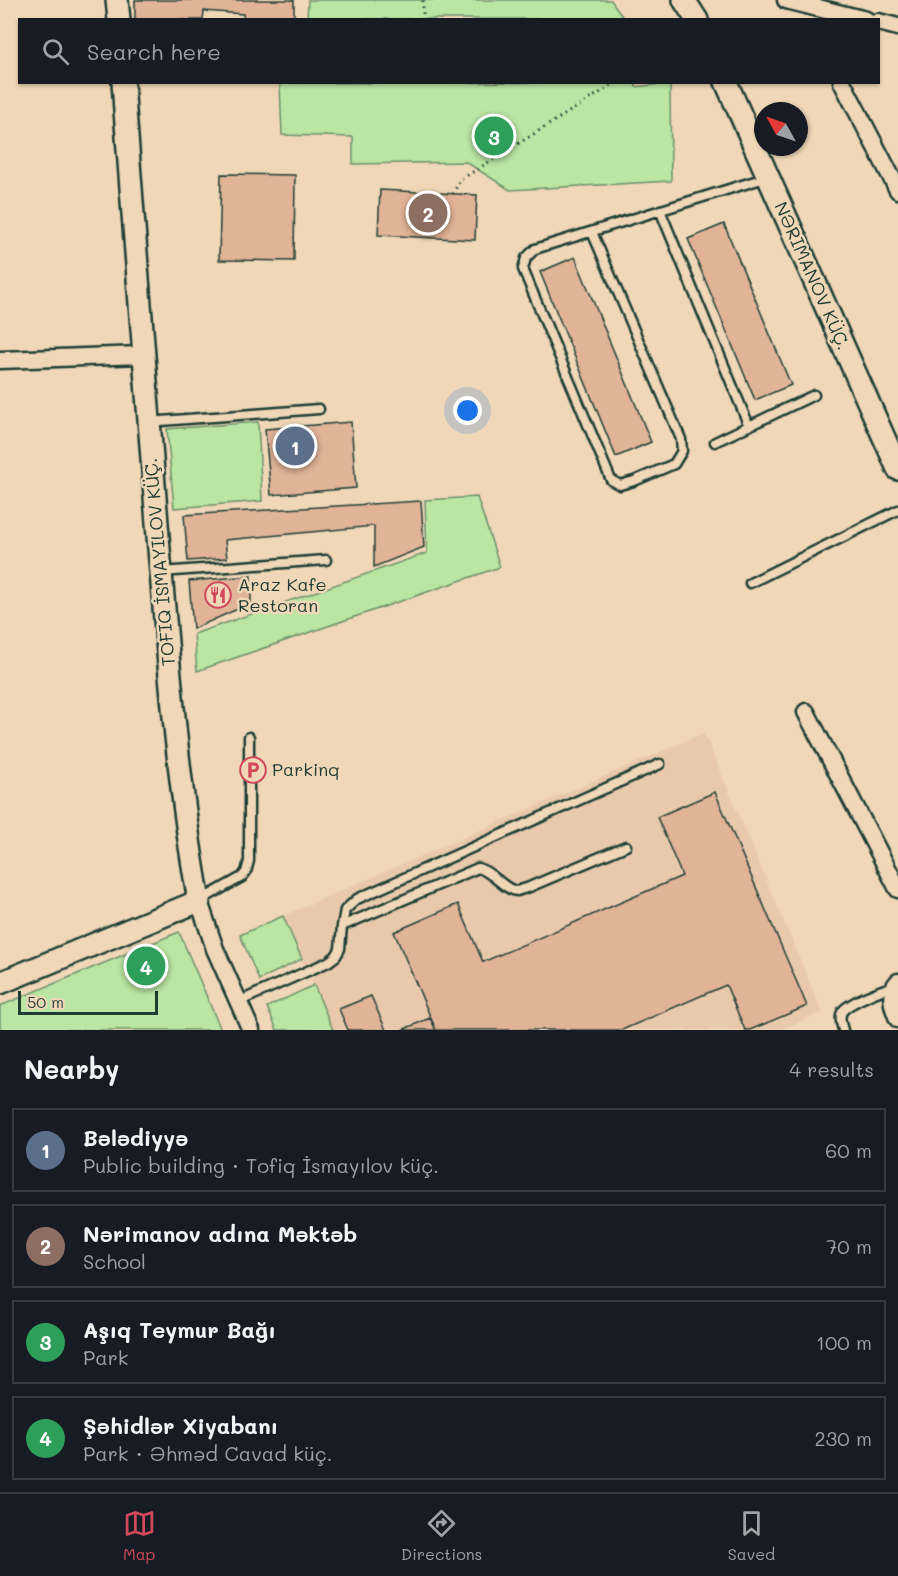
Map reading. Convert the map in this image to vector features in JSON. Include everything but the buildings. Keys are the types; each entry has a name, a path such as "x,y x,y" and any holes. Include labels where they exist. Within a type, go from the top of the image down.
{"street":[{"path":"117,0 119,18"},
{"path":"684,0 696,18"},
{"path":"786,0 825,15 850,18"},
{"path":"880,22 898,27"},
{"path":"123,84 142,355 167,650 189,847 199,901 215,949 251,1030"},
{"name":"NƏRIMANOV KÜÇ.","path":"727,84 898,469"},
{"path":"843,84 898,190"},
{"path":"0,360 142,355"},
{"path":"806,712 898,889"},
{"path":"0,983 199,901"},
{"path":"896,984 891,1001 898,1019"}],"lane":[{"path":"592,231 681,439 682,451 674,464 634,482 620,485 611,480 523,269 526,258 536,249 592,231 768,177"},
{"path":"660,210 749,426"},
{"path":"714,442 814,395"},
{"path":"148,422 319,409"},
{"path":"750,583 898,510"},
{"path":"161,572 326,560"},
{"path":"199,901 242,877 246,872 249,861 249,738"},
{"path":"238,1002 328,962 336,956 340,949 345,910 357,899 660,764"},
{"path":"342,926 478,867 508,888 517,891 626,846"},
{"path":"843,1030 840,1020 841,1013 846,1007 896,984"}],"path":[{"path":"423,0 423,18"},
{"path":"453,194 460,180 614,84"}],"shaded area":[{"path":"704,733 822,1012 780,1030 333,1030 283,916"}],"green space":[{"path":"308,0 611,0 623,18 307,18"},
{"path":"280,84 635,84 636,87 670,84 671,181 510,190 466,162 353,164 353,137 282,135"},
{"path":"258,422 262,501 174,508 167,429"},
{"path":"477,497 500,567 197,671 194,634 427,553 425,500"},
{"path":"283,916 302,959 259,980 240,935"},
{"path":"179,932 221,1030 0,1030 0,1006"},
{"path":"314,985 333,1030 277,1030 267,1007"}],"place":[{"name":"Aşıq Teymur Bağı","path":"494,136"},
{"name":"Nərimanov adına Məktəb","path":"428,213"},
{"name":"Bələdiyyə","path":"295,446"},
{"name":"Araz Kafe Restoran","path":"218,595"},
{"name":"Parkinq","path":"253,770"},
{"name":"Şəhidlər Xiyabanı","path":"146,966"}]}
